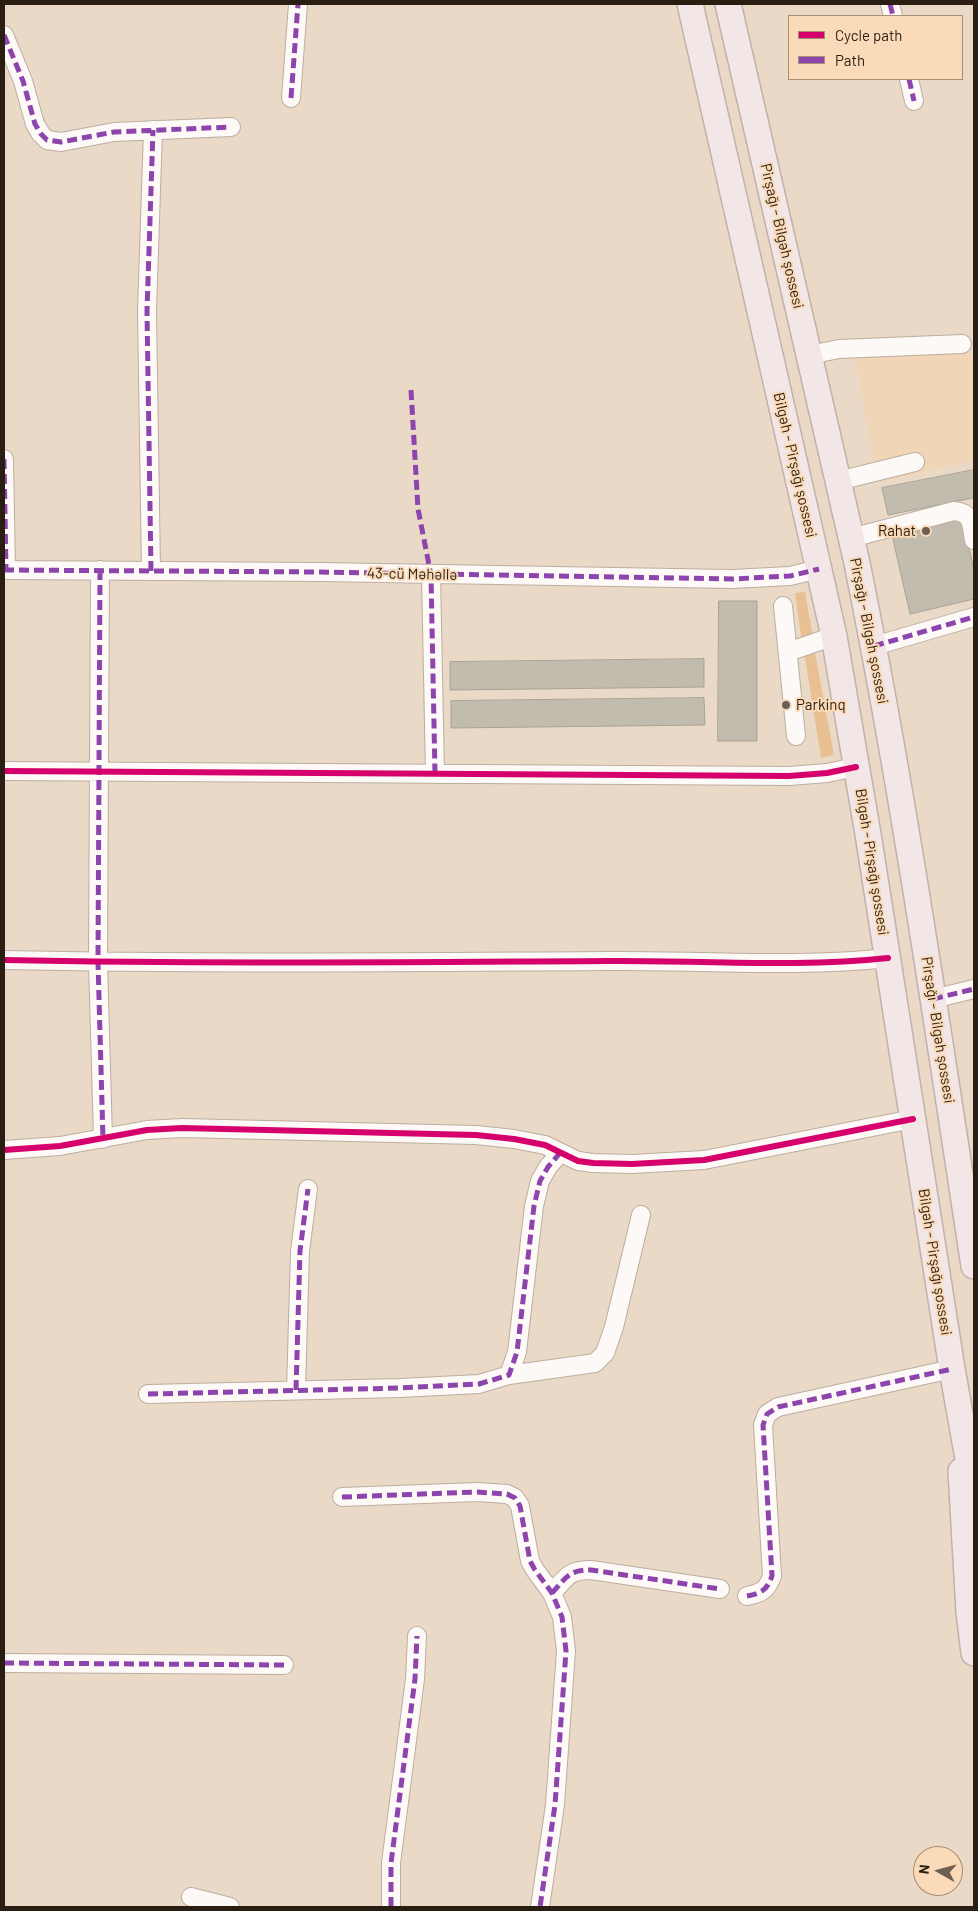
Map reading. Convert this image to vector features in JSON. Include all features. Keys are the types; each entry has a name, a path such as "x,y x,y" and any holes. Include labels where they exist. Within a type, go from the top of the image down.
{"highway":[{"name":"Bilgəh - Pirşağı şossesi","path":"690,4 834,636 888,958 952,1369 974,1492"},
{"name":"Pirşağı - Bilgəh şossesi","path":"728,4 851,538 874,646 933,998 974,1266"},
{"path":"958,1401 969,1612 974,1653"}],"street":[{"path":"291,98 298,4"},
{"path":"4,35 23,81 35,124 47,140 60,142 114,132 231,127"},
{"path":"909,80 914,101"},
{"path":"151,571 147,311 153,130"},
{"path":"809,355 839,349 962,344"},
{"path":"4,458 5,570"},
{"path":"838,481 915,462"},
{"path":"851,538 954,511 963,512 969,517 974,540"},
{"name":"43-cü Məhəllə","path":"5,570 766,578 790,576 819,570"},
{"path":"100,570 98,962 103,1139"},
{"path":"431,575 436,774"},
{"path":"784,606 796,736"},
{"path":"874,646 974,617"},
{"path":"788,652 834,636"},
{"path":"4,771 789,776 827,773 856,767"},
{"path":"4,960 98,962 626,960 818,963 888,958"},
{"path":"933,998 974,989"},
{"path":"4,1150 60,1146 148,1130 182,1128 476,1135 545,1145 578,1161 632,1164 704,1160 913,1119"},
{"path":"509,1375 517,1352 536,1198 540,1182 560,1153"},
{"path":"296,1390 300,1251 308,1189"},
{"path":"148,1394 400,1388 479,1384 509,1375 595,1362 605,1354 614,1327 641,1215"},
{"path":"747,1596 762,1593 768,1587 772,1576 764,1425 766,1414 778,1407 952,1369"},
{"path":"342,1497 477,1492 507,1494 515,1498 520,1506 530,1561 552,1593 562,1617 566,1651 555,1805 540,1907"},
{"path":"552,1593 575,1570 591,1570 720,1589"},
{"path":"391,1907 391,1863 415,1679 417,1636"},
{"path":"4,1664 284,1665"},
{"path":"191,1897 230,1907"}],"shaded area":[{"path":"971,352 974,369 974,461 878,482 854,354"},
{"path":"805,592 813,638 802,642 795,593"},
{"path":"814,648 834,755 821,758 804,651"}],"building":[{"path":"974,470 974,503 973,498 888,515 882,488"},
{"path":"963,519 974,571 974,599 910,614 892,535"},
{"path":"719,601 757,601 757,741 718,741"},
{"path":"704,659 704,687 450,690 450,662"},
{"path":"704,698 705,725 451,728 451,701"}],"marked path":[{"path":"291,98 298,4"},
{"path":"890,4 893,15"},
{"path":"4,35 23,81 35,124 47,140 61,142 114,132 231,127"},
{"path":"909,80 914,101"},
{"path":"151,571 147,311 153,130"},
{"path":"411,390 418,509 431,575 435,774"},
{"path":"4,459 6,570"},
{"path":"4,570 321,572 732,579 790,576 819,569"},
{"path":"100,570 98,962 103,1139"},
{"path":"874,646 974,617"},
{"path":"933,999 974,989"},
{"path":"148,1394 400,1388 479,1384 509,1375 517,1352 534,1206 540,1181 548,1167 560,1153"},
{"path":"296,1390 300,1251 308,1189"},
{"path":"747,1596 757,1594 763,1590 768,1585 772,1576 763,1425 767,1414 778,1407 952,1369"},
{"path":"342,1497 477,1492 507,1494 515,1498 520,1506 530,1561 552,1593 562,1617 566,1651 555,1805 540,1907"},
{"path":"552,1593 568,1576 583,1570 720,1589"},
{"path":"391,1907 391,1863 415,1679 417,1636"},
{"path":"4,1663 284,1665"}],"cycle path":[{"path":"4,771 789,776 827,773 856,767"},
{"path":"4,960 818,963 888,958"},
{"path":"4,1150 60,1146 147,1130 182,1128 476,1135 545,1145 578,1161 632,1164 704,1160 913,1119"}],"place":[{"name":"Rahat","path":"926,531"},
{"name":"Parkinq","path":"786,705"}]}
